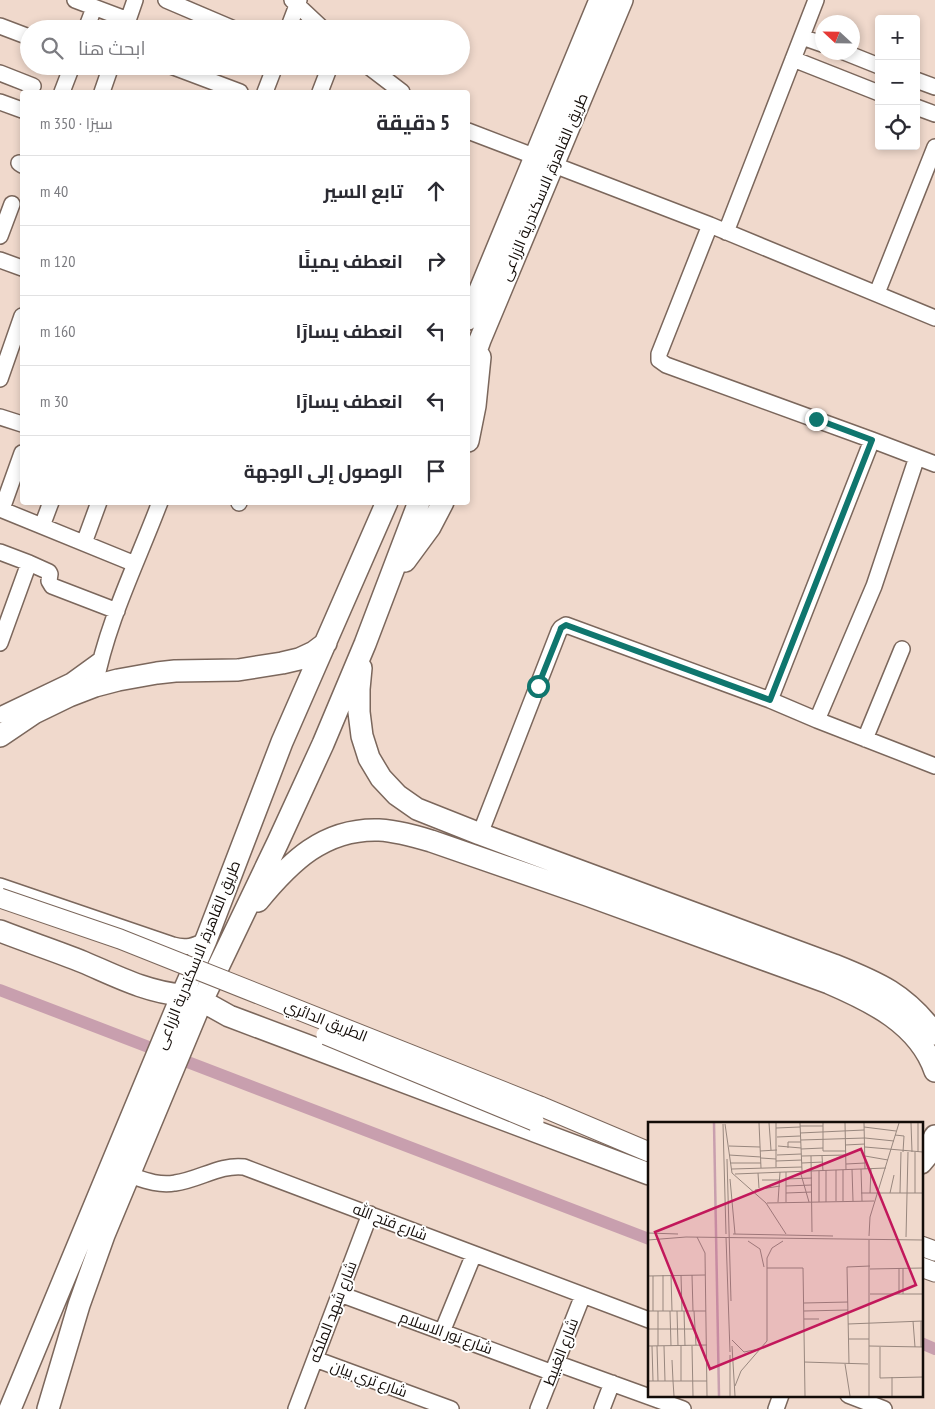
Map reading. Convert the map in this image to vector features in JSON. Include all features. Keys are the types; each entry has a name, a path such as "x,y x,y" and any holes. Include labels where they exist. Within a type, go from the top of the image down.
{"highway":[{"name":"طريق القاهرة, الاسكندرية الزراعى","path":"470,368 545,162 600,0"},
{"name":"طريق القاهرة, الاسكندرية الزراعى","path":"470,315 622,0"},
{"path":"470,431 475,406 480,340"},
{"path":"362,563 371,505"},
{"name":"طريق القاهرة, الاسكندرية الزراعى","path":"10,1409 140,1123 191,1001 206,940 282,742 386,505"},
{"name":"طريق القاهرة, الاسكندرية الزراعى","path":"191,1001 235,930 301,793 365,644 419,505"},
{"path":"390,578 430,527 441,505"},
{"path":"0,736 34,713 95,686 157,673 238,670 274,664 299,659 314,652 326,643"},
{"path":"365,644 359,689 362,736 369,758 381,778 397,795 417,809 480,834 590,885 871,1002 906,1028 931,1060 935,1071"},
{"path":"235,930 283,872 303,854 326,840 352,832 378,830 405,833 590,885 825,962 876,982 894,993 925,1020 935,1034"},
{"path":"0,931 126,981 191,1001 648,1174"},
{"name":"طريق القاهرة, الاسكندرية الزراعى","path":"48,1409 82,1296 129,1174 140,1123"},
{"path":"927,1158 935,1136"}],"main road":[{"name":"الطريق الدائري","path":"0,898 120,939 648,1163"},
{"name":"الطريق الدائري","path":"0,911 50,927 183,977 537,1114 648,1152"},
{"path":"922,1246 935,1251"},
{"path":"922,1266 935,1272"}],"street":[{"path":"75,0 118,20"},
{"path":"128,20 135,0"},
{"path":"166,0 193,5 219,20"},
{"path":"726,232 816,0"},
{"path":"291,20 296,2 314,20"},
{"path":"89,20 94,8"},
{"path":"0,26 20,34"},
{"path":"802,36 815,41"},
{"path":"860,58 875,64"},
{"path":"793,60 875,91"},
{"path":"0,73 33,86"},
{"path":"63,90 69,75"},
{"path":"103,90 108,75"},
{"path":"195,75 235,90"},
{"path":"266,90 272,75"},
{"path":"321,90 327,75"},
{"path":"380,75 399,90"},
{"path":"920,81 935,87"},
{"path":"0,104 20,109"},
{"path":"920,108 935,114"},
{"path":"470,132 726,232 935,318"},
{"path":"877,293 935,147"},
{"path":"0,236 13,205"},
{"path":"710,226 659,360 666,365 935,464"},
{"path":"0,260 20,267"},
{"path":"0,379 20,321"},
{"path":"0,417 20,423"},
{"path":"770,700 872,440"},
{"path":"817,720 874,586 917,457"},
{"path":"20,458 1,509 136,564"},
{"path":"42,526 50,505"},
{"path":"84,543 98,505"},
{"path":"95,686 100,660 110,628 159,505"},
{"path":"0,552 49,572 49,581 52,586 117,611"},
{"path":"0,643 29,563"},
{"path":"480,834 560,631 564,626 569,626 770,700 935,766"},
{"path":"865,739 902,649"},
{"path":"0,715 71,682 100,660"},
{"path":"0,886 173,945 188,947 206,940"},
{"name":"شارع فتح الله","path":"129,1174 155,1183 169,1184 232,1166 244,1167 648,1320"},
{"name":"شارع شهد الملكه","path":"296,1409 370,1214"},
{"path":"442,1332 474,1254"},
{"name":"شارع نور الاسلام","path":"340,1294 442,1332 554,1368 612,1383 663,1406 683,1409"},
{"name":"شارع الغبيط","path":"538,1409 583,1295"},
{"name":"شارع تري بيان","path":"315,1359 451,1409"},
{"path":"602,1409 612,1383"},
{"path":"776,1409 781,1396"},
{"path":"851,1396 884,1409"}],"waterway":[{"path":"0,990 648,1239"},
{"path":"922,1343 935,1349"}],"route":[{"path":"538,686 561,628 566,625 770,700 872,440 816,419"}]}
